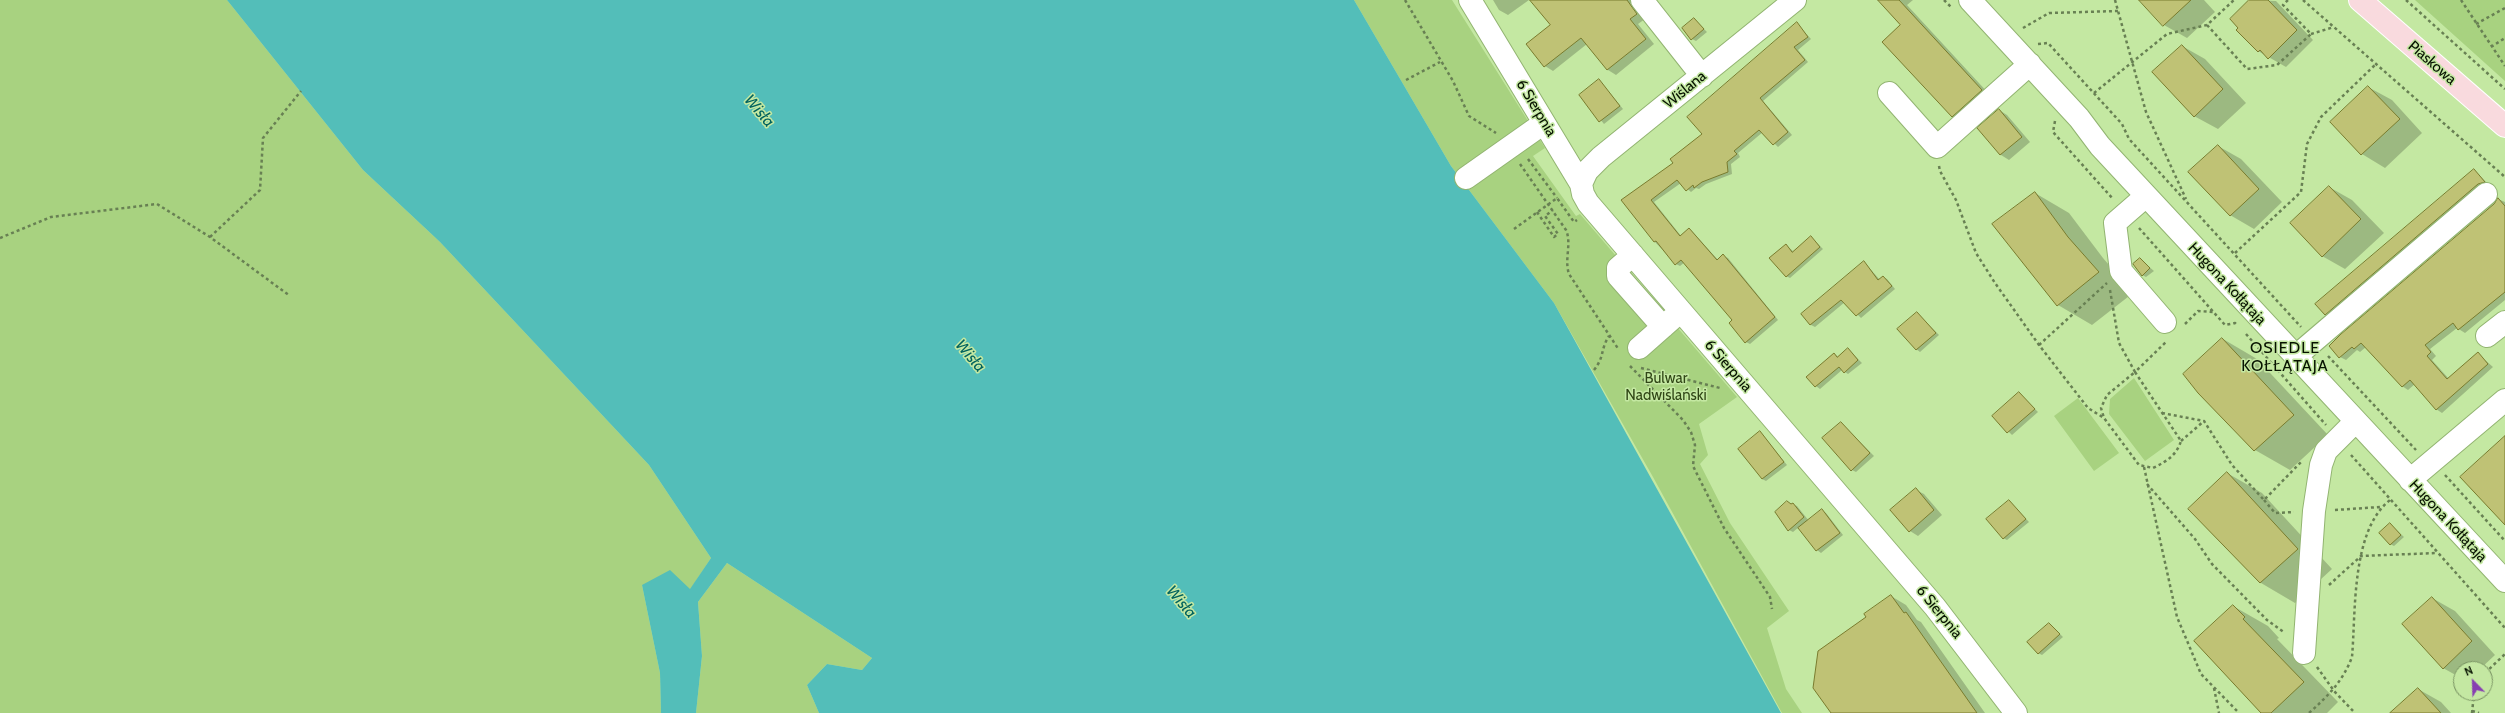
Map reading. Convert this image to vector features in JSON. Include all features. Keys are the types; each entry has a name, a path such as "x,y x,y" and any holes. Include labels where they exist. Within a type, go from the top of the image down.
{"main road":[{"name":"Piaskowa","path":"2360,0 2505,126"}],"street":[{"name":"6 Sierpnia","path":"1470,0 1581,184 1588,203 1936,607 2016,713"},
{"path":"1642,0 1702,76"},
{"name":"Wiślana","path":"1581,184 1587,171 1601,157 1795,0"},
{"name":"Hugona Kołłątaja","path":"1962,6 2032,54 2146,196 2355,422 2438,508 2505,581"},
{"path":"1890,93 1937,147 2032,54"},
{"path":"1466,178 1517,152 1544,123"},
{"path":"2295,357 2486,194"},
{"path":"2146,196 2115,223 2121,271 2165,322"},
{"path":"1633,255 1618,268 1618,276 1662,327"},
{"path":"1629,357 1681,311"},
{"path":"2487,336 2505,322"},
{"path":"2410,480 2505,400"},
{"path":"2304,653 2314,511 2321,465 2326,451 2337,438 2355,422"}],"path":[{"path":"1405,0 1440,62 1453,81 1469,116 1498,135 1517,152 1557,198 1572,220"},
{"path":"1944,0 1962,6"},
{"path":"2115,0 2146,112 2187,201"},
{"path":"2094,93 2167,34 2207,25 2234,0"},
{"path":"2288,0 2283,5 2311,34"},
{"path":"2303,0 2505,177"},
{"path":"2406,0 2505,89"},
{"path":"2462,0 2476,24 2505,66"},
{"path":"2476,24 2505,8"},
{"path":"2026,34 2021,28 2049,13 2118,10"},
{"path":"2207,25 2247,69 2277,65 2311,34 2334,27"},
{"path":"2491,47 2505,38"},
{"path":"2032,54 2048,43 2122,124 2130,139 2314,340 2430,464 2443,473 2505,541"},
{"path":"1406,80 1440,62"},
{"path":"2235,253 2301,192 2307,144 2321,117 2376,64"},
{"path":"210,237 260,190 263,138 300,91"},
{"path":"2050,115 2055,121 2052,132 2225,325 2235,323 2436,553 2505,628"},
{"path":"1937,147 1940,171 1956,200 1976,253 2039,345 2088,408 2104,418"},
{"path":"1517,152 1569,237 1565,264 1569,274 1610,336 1629,357 1636,374 1683,420 1691,432 1695,445 1693,466 1724,528 1770,597 1772,609"},
{"path":"1514,229 1557,198"},
{"path":"0,238 51,216 156,204 210,237 290,296"},
{"path":"1537,212 1554,237 1558,234 1545,216 1553,210"},
{"path":"2039,345 2121,271"},
{"path":"1594,370 1603,359 1602,346 1610,336"},
{"path":"1629,357 1720,388"},
{"path":"2181,441 2134,372 2106,395 2101,408 2104,418 2138,465 2144,467 2153,468 2168,461 2177,451 2181,441 2204,421"},
{"path":"2162,413 2204,421 2232,464 2264,500 2303,460"},
{"path":"2144,467 2177,617 2201,674 2238,713"},
{"path":"2148,484 2195,539 2212,564 2267,620 2281,628 2323,673 2334,690 2355,713"},
{"path":"2309,713 2334,690 2352,657 2363,540 2380,507 2390,500"},
{"path":"2308,602 2361,556 2436,553"},
{"path":"2493,665 2505,654"},
{"path":"2214,687 2219,713"},
{"path":"2473,701 2472,712 2479,713"}],"green space":[{"path":"0,0 227,0 363,170 440,242 649,465 711,558 690,590 642,585 660,673 661,713 0,713"},
{"name":"Bulwar Nadwiślański","path":"1354,0 1452,0 1545,148 1533,156 1576,216 1580,214 1737,397 1699,424 1708,455 1700,464 1730,523 1789,611 1767,628 1786,689 1802,713 1782,713 1653,477 1554,303 1451,166"},
{"path":"2415,0 2505,0 2505,81"},
{"path":"2134,378 2174,440 2145,461 2109,414 2110,399"},
{"path":"2078,398 2119,453 2094,471 2054,416"},
{"path":"727,563 872,658 862,670 827,664 807,685 819,713 696,713 702,656 698,602"}],"water":[{"name":"Wisła","path":"227,0 1354,0 1451,166 1554,303 1781,713 819,713 807,685 827,664 862,670 872,658 727,563 698,602 702,656 696,713 661,713 660,673 642,585 670,570 690,589 711,558 649,465 440,242 363,170"}],"building":[{"path":"1530,0 1627,0 1637,14 1630,19 1646,39 1607,70 1581,38 1544,67 1526,44 1550,25"},
{"path":"1878,0 1899,0 1982,90 1952,117 1882,42 1900,25"},
{"path":"2139,0 2191,0 2163,26"},
{"path":"2249,0 2268,0 2297,30 2268,59 2260,50 2258,52 2236,30 2238,28 2230,19"},
{"path":"1694,18 1704,29 1691,40 1682,28"},
{"path":"1797,22 1808,37 1794,47 1805,60 1760,98 1788,132 1773,145 1759,130 1734,151 1737,154 1727,162 1728,172 1702,182 1694,188 1693,185 1686,191 1677,180 1651,200 1680,236 1689,228 1717,260 1723,254 1775,317 1745,343 1729,323 1732,320 1681,260 1675,265 1656,241 1654,242 1621,200 1673,163 1670,159 1702,134 1687,117"},
{"path":"2182,45 2223,89 2194,117 2152,72"},
{"path":"1599,79 1620,106 1599,122 1579,95"},
{"path":"2368,86 2400,119 2361,155 2330,122"},
{"path":"1999,109 2022,137 2000,155 1977,128"},
{"path":"2218,145 2259,189 2230,216 2188,172"},
{"path":"2474,169 2485,182 2478,184 2325,315 2315,304"},
{"path":"2329,186 2361,219 2322,257 2290,223"},
{"path":"2035,192 2068,237 2099,272 2057,306 1992,224"},
{"path":"2498,198 2505,206 2505,292 2458,330 2453,323 2425,345 2431,352 2427,356 2447,379 2478,352 2488,364 2436,410 2410,380 2402,387 2361,343 2354,349 2352,347 2339,358 2329,346 2341,334 2494,204"},
{"path":"1811,236 1820,247 1786,277 1769,258 1786,244 1792,252"},
{"path":"2140,258 2150,268 2142,276 2133,264"},
{"path":"1864,261 1878,280 1883,276 1892,286 1856,316 1841,300 1810,325 1801,314"},
{"path":"1917,312 1936,333 1916,350 1897,329"},
{"path":"2222,338 2294,415 2254,451 2198,393 2183,374"},
{"path":"1848,348 1858,360 1844,373 1839,367 1815,387 1806,377 1834,353 1837,357"},
{"path":"2019,392 2035,409 2007,433 1992,416"},
{"path":"1841,422 1870,453 1851,471 1822,438"},
{"path":"1760,431 1784,462 1762,479 1738,449"},
{"path":"2505,436 2505,525 2460,477"},
{"path":"2227,472 2298,549 2260,583 2188,509"},
{"path":"1916,488 1934,510 1909,532 1890,510"},
{"path":"2009,500 2026,519 2003,539 1986,519"},
{"path":"1787,501 1791,504 1793,503 1804,517 1788,531 1775,512"},
{"path":"1822,509 1840,533 1816,551 1798,528"},
{"path":"2390,523 2401,535 2390,545 2379,533"},
{"path":"1891,595 1904,613 1906,612 1977,713 1831,713 1813,688 1818,651 1866,617 1864,614"},
{"path":"2432,597 2472,641 2443,669 2402,624"},
{"path":"2233,605 2245,617 2243,619 2304,682 2271,713 2261,713 2194,641"},
{"path":"2049,623 2060,634 2038,654 2027,642"},
{"path":"2418,688 2441,713 2390,713"}],"district":[{"name":"OSIEDLE KOŁŁĄTAJA","path":"2285,357"}]}
